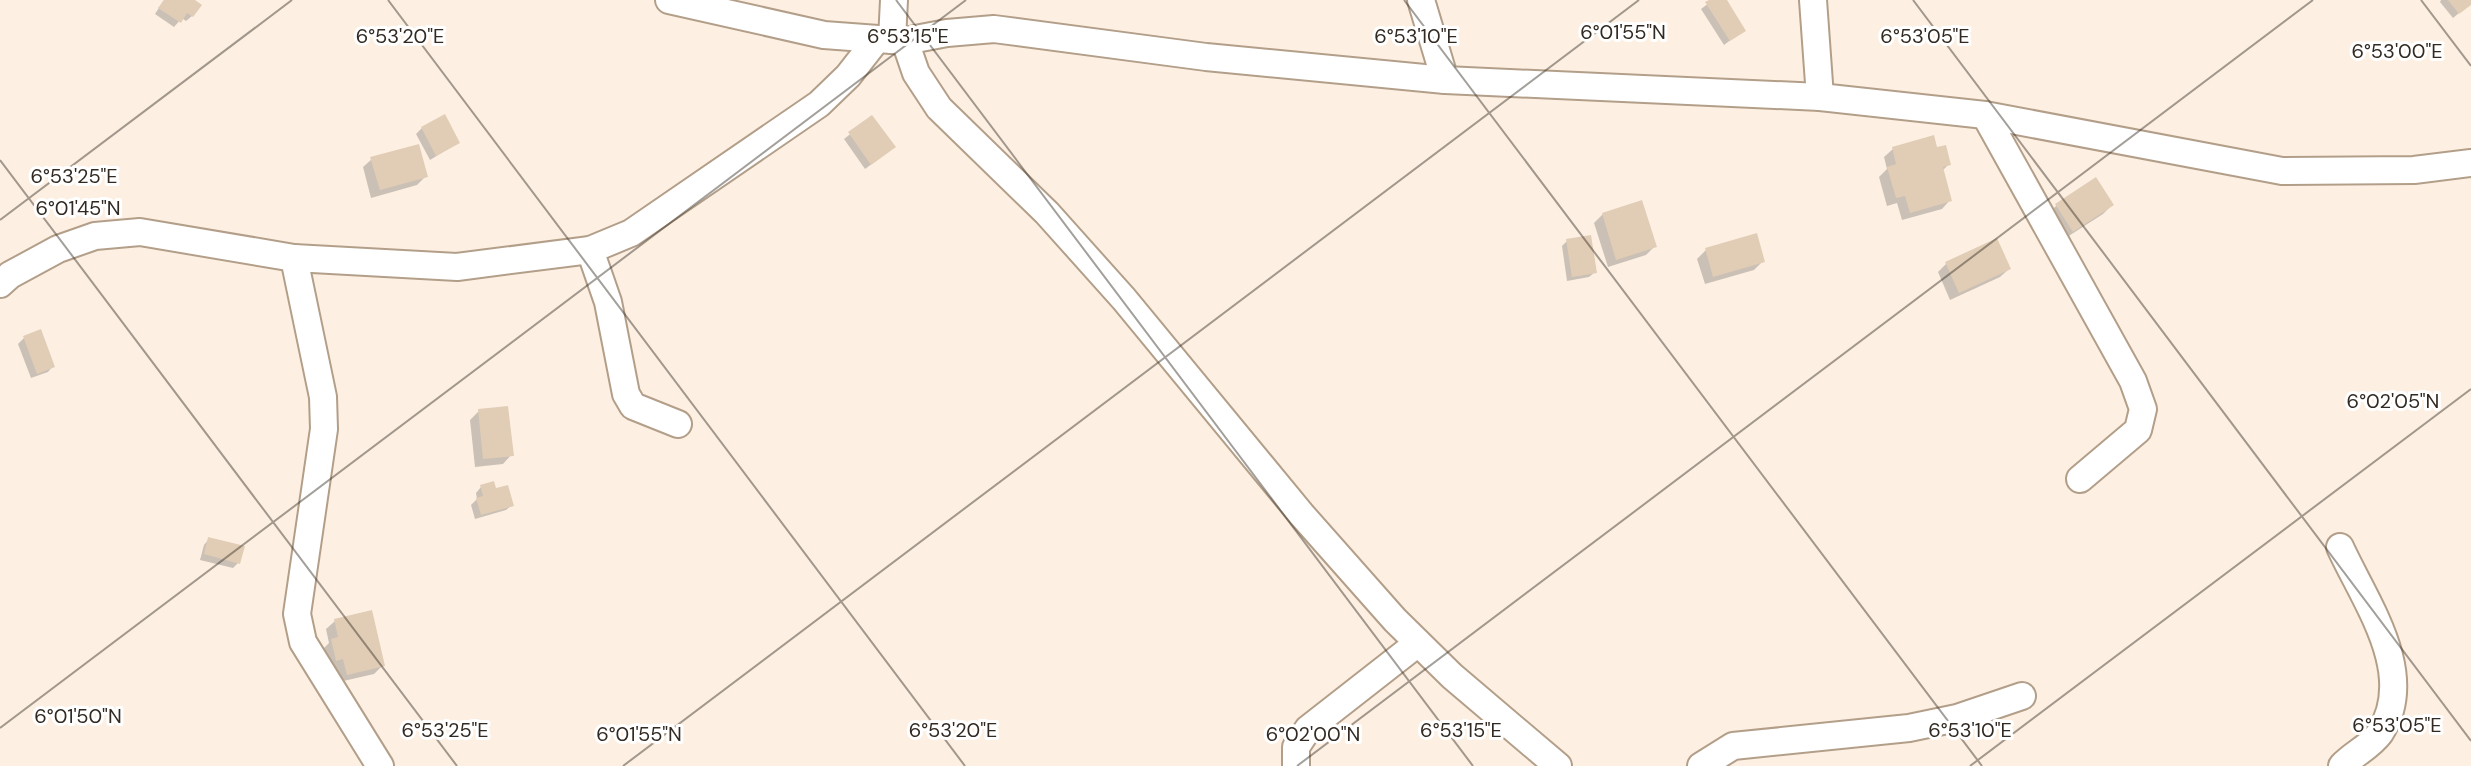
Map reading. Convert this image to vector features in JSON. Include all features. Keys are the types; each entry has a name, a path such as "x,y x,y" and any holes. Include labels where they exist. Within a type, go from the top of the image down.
{"street":[{"path":"669,0 824,35 891,40 994,29 1206,57 1445,80 1820,97 1985,115 2282,171 2414,170 2471,163"},
{"path":"894,0 891,40 939,108 1057,223 1124,299 1302,515 1418,643 1558,766"},
{"path":"1421,0 1445,80"},
{"path":"1813,0 1820,97"},
{"path":"824,35 848,76"},
{"path":"0,284 10,275 58,249 95,236 140,232 294,258 457,267 590,250 631,233 819,104 891,40"},
{"path":"1985,115 2133,381 2143,409 2138,430 2080,479"},
{"path":"590,250 608,302 626,394 633,406 678,424"},
{"path":"294,258 323,397 324,429 297,614 303,642 380,766"},
{"path":"2340,547 2382,632 2394,668 2391,706 2380,733 2342,766"},
{"path":"1296,766 1296,747 1308,729 1418,643"},
{"path":"1701,766 1733,746 1909,728 1957,718 2022,696"}],"building":[{"path":"164,0 195,0 202,5 193,17 187,13 181,23 158,8"},
{"path":"1727,0 1746,31 1730,41 1705,2"},
{"path":"2448,0 2471,0 2471,5 2459,14"},
{"path":"445,114 460,143 436,156 421,127"},
{"path":"872,115 896,147 871,165 848,132"},
{"path":"1934,135 1937,147 1946,145 1951,165 1943,167 1952,201 1910,213 1905,196 1896,198 1887,167 1896,164 1892,147"},
{"path":"419,144 428,177 380,190 370,157"},
{"path":"2096,177 2114,205 2073,232 2055,204"},
{"path":"1642,200 1657,247 1616,260 1602,213"},
{"path":"1757,233 1765,262 1713,277 1705,248"},
{"path":"1591,235 1597,273 1572,277 1566,239"},
{"path":"1997,238 2011,269 1959,293 1945,262"},
{"path":"41,329 55,367 37,374 23,336"},
{"path":"508,406 514,456 483,459 478,409"},
{"path":"494,481 496,488 508,485 514,506 481,515 476,498 483,496 480,485"},
{"path":"208,537 245,546 240,564 204,554"},
{"path":"372,610 385,666 347,675 343,659 336,661 331,639 338,637 334,619"}]}
